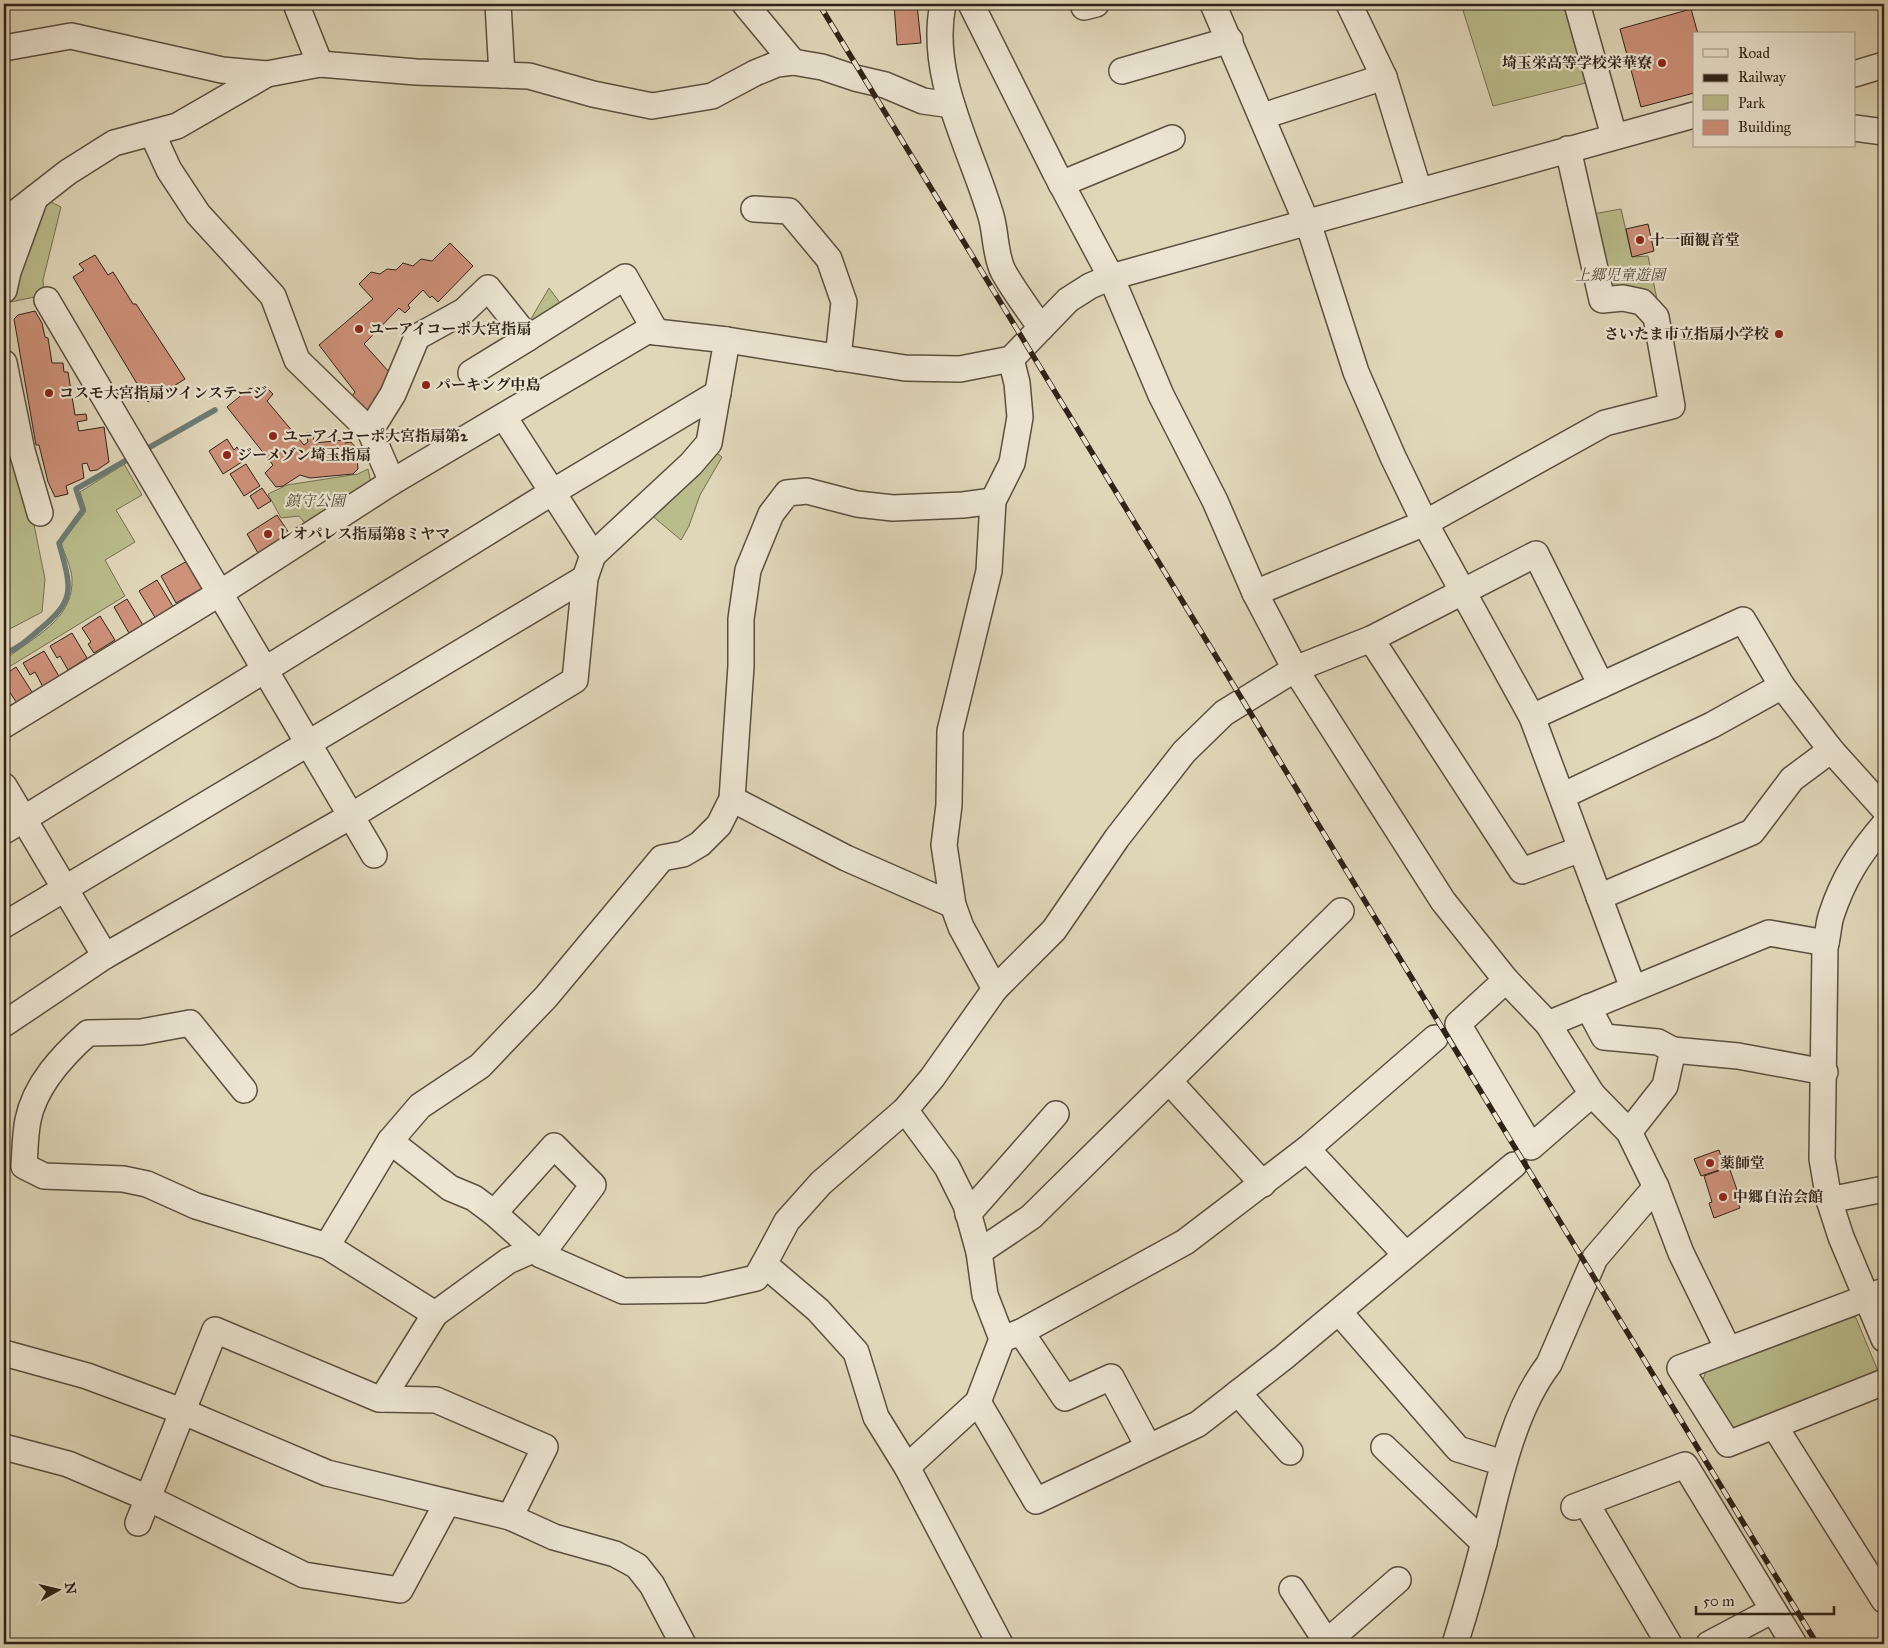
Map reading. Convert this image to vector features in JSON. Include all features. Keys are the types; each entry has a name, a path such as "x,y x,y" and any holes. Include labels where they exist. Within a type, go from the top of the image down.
{"street":[{"path":"296,4 320,64"},
{"path":"498,4 502,75"},
{"path":"745,4 793,62"},
{"path":"943,4 940,20 940,54 952,105 991,216 1002,269 1041,328"},
{"path":"971,4 1061,184 1112,277 1161,396 1215,501 1255,593 1295,669 1443,901 1506,980 1548,1024 1592,1094 1629,1132 1656,1187 1680,1253 1728,1349"},
{"path":"1083,4 1084,7 1096,4"},
{"path":"1213,4 1263,116 1307,224 1356,372 1426,523 1532,718 1632,988"},
{"path":"1348,4 1384,77 1419,191"},
{"path":"1577,4 1614,136"},
{"path":"4,48 71,36 222,70 267,74 320,64 529,76 593,94 652,106 712,96 755,73 777,64 793,62 822,67 854,78 885,84 923,101 952,105"},
{"path":"1122,71 1230,40"},
{"path":"1856,73 1884,66"},
{"path":"4,222 68,172 114,143 177,126 267,74"},
{"path":"1263,116 1384,77"},
{"path":"4,725 220,593 392,482 504,418 647,331 727,340 838,358 931,370 960,370 1011,359 1068,300 1090,286 1112,277 1693,115"},
{"path":"1856,128 1884,132"},
{"path":"152,134 169,170 198,214 273,296 297,360 370,431 392,482"},
{"path":"1061,184 1172,138"},
{"path":"1255,593 1426,523 1605,423 1672,406 1656,316 1642,302 1623,298 1602,300 1568,149"},
{"path":"4,290 8,272 35,198"},
{"path":"754,208 789,211 829,259 844,302 838,358"},
{"path":"471,373 626,277 656,332"},
{"path":"370,431 393,394 417,337 464,311 488,288 528,338"},
{"path":"47,300 374,855"},
{"path":"4,925 308,742 589,566 691,464 709,443 727,340"},
{"path":"995,989 961,926 953,905 944,845 949,805 950,731 989,571 993,501 1012,463 1020,417 1017,383 1011,359"},
{"path":"4,364 22,451 40,513"},
{"path":"14,825 551,493 718,394"},
{"path":"4,1024 105,956 351,816 574,680 589,566 551,493 504,418"},
{"path":"327,1246 390,1141 420,1106 480,1066 546,997 662,858 683,854 700,844 718,825 732,799 741,619 748,570 771,514 787,493 807,491 857,504 893,508 963,506 993,501"},
{"path":"390,1141 450,1188 474,1198 538,1252 623,1291 703,1290 756,1278 787,1221 821,1183 905,1110 932,1078 995,989 1054,930 1116,838 1184,752 1224,713 1295,669 1371,639 1536,554 1601,685"},
{"path":"1532,718 1743,620 1782,686 1831,750 1884,809"},
{"path":"1371,639 1522,871 1581,849"},
{"path":"1562,796 1712,725 1782,686"},
{"path":"1599,897 1752,832 1792,779 1831,750"},
{"path":"4,786 14,825 66,887 105,956"},
{"path":"732,799 846,858 953,905"},
{"path":"1884,825 1859,854 1842,886 1830,918 1826,943 1824,991 1825,1072 1822,1159 1829,1200 1841,1237 1876,1295 1884,1339"},
{"path":"979,1252 1030,1217 1341,911"},
{"path":"1548,1024 1769,932 1826,943"},
{"path":"1506,980 1458,1024 1531,1147 1592,1094"},
{"path":"1588,1007 1604,1037 1658,1042 1673,1050 1738,1056 1825,1072"},
{"path":"244,1090 190,1023 141,1032 88,1033 65,1054 37,1093 28,1120 24,1166 44,1176 123,1179 146,1184 196,1206 327,1246 435,1314"},
{"path":"907,1467 978,1402 1011,1336 1185,1242 1307,1149 1435,1038"},
{"path":"1629,1132 1664,1086 1673,1050"},
{"path":"1169,1081 1263,1184"},
{"path":"905,1110 947,1167 968,1214 979,1252 985,1295 1011,1336 1065,1398 1111,1377 1148,1446"},
{"path":"968,1214 1056,1114"},
{"path":"382,1399 435,1314 508,1261 538,1252 594,1185 554,1146 494,1213"},
{"path":"1307,1149 1406,1255"},
{"path":"978,1402 1036,1501 1148,1446 1198,1424 1339,1312 1514,1165"},
{"path":"1455,1644 1484,1543 1503,1463 1538,1378 1549,1364 1595,1258 1656,1187"},
{"path":"1829,1200 1884,1189"},
{"path":"764,1264 818,1310 856,1352 876,1417 907,1467 1000,1644"},
{"path":"1876,1295 1680,1368 1728,1444 1775,1427 1884,1382"},
{"path":"1339,1312 1458,1450 1503,1463"},
{"path":"138,1523 184,1412 215,1330 382,1399 436,1400 545,1447 510,1516"},
{"path":"4,1353 87,1376 184,1412 327,1473 447,1503 510,1516 554,1537 615,1554 637,1566 652,1585 683,1644"},
{"path":"1238,1393 1290,1452"},
{"path":"1775,1427 1884,1600"},
{"path":"4,1447 68,1464 148,1498 304,1575 400,1590 447,1503"},
{"path":"1384,1447 1484,1543"},
{"path":"1669,1644 1580,1505 1686,1465 1794,1644"},
{"path":"1292,1589 1327,1643 1398,1580"},
{"path":"1709,1644 1773,1610"}],"green space":[{"path":"1461,4 1571,4 1598,80 1493,106"},
{"path":"43,198 61,207 43,280 44,295 6,303 13,272"},
{"name":"上郷児童遊園","path":"1621,209 1632,257 1648,256 1659,309 1602,300 1587,215"},
{"path":"549,288 563,307 525,329"},
{"path":"4,377 45,579 42,612 4,632"},
{"path":"715,452 722,457 700,495 689,526 681,540 650,514"},
{"path":"124,464 142,495 116,510 135,542 105,560 125,596 4,670 4,657 11,655 43,632 61,614 67,604 71,592 72,578 61,544 86,511 80,492"},
{"name":"鎮守公園","path":"368,469 372,488 308,527 299,516 281,518 268,494 287,485 358,474"},
{"path":"1846,1313 1856,1318 1878,1371 1742,1432 1728,1429 1701,1384 1706,1372"}],"building":[{"path":"894,4 917,4 921,43 897,45"},
{"name":"埼玉栄高等学校栄華寮","path":"1691,9 1697,32 1693,32 1693,93 1641,107 1620,29"},
{"name":"十一面観音堂","path":"1648,224 1654,251 1632,257 1626,229"},
{"name":"ユーアイコーポ大宮指扇","path":"450,243 473,266 438,302 432,296 430,298 423,290 408,305 410,308 405,313 399,308 364,344 390,373 372,411 365,412 352,396 355,392 319,345 373,299 359,284 371,272 380,274 387,269 396,270 403,263 413,266 421,259 432,261"},
{"name":"コスモ大宮指扇ツインステージ","path":"95,255 108,275 113,272 185,379 148,402 73,277 84,270 79,264"},
{"name":"コスモ大宮指扇ツインステージ","path":"35,311 42,323 45,337 48,338 52,363 63,363 64,372 68,372 75,415 86,414 87,420 77,422 79,431 104,427 109,462 97,470 90,471 87,463 82,464 84,478 66,486 68,494 55,497 48,482 39,445 36,445 14,319 18,315"},
{"name":"ユーアイコーポ大宮指扇第2","path":"250,388 263,393 268,389 273,394 267,401 304,445 308,442 306,433 313,433 314,443 345,440 345,443 351,442 356,448 358,469 353,474 310,478 300,475 283,486 276,487 265,473 273,465 227,407"},
{"name":"ジーメゾン埼玉指扇","path":"227,439 234,450 237,447 245,460 223,474 209,451"},
{"path":"246,464 260,486 244,496 230,474"},
{"path":"262,488 271,501 258,509 250,496"},
{"name":"レオパレス指扇第8ミヤマ","path":"277,515 289,533 258,553 247,534"},
{"path":"187,561 203,588 176,603 161,576"},
{"path":"157,580 174,608 156,619 139,591"},
{"path":"127,599 143,625 129,633 114,607"},
{"path":"100,616 115,640 94,653 88,644 91,642 82,628"},
{"path":"72,633 87,658 68,670 60,656 57,658 50,646"},
{"path":"44,651 60,678 43,687 35,672 30,675 23,663"},
{"path":"16,667 34,695 18,705 4,683 4,675"},
{"name":"薬師堂","path":"1719,1150 1725,1168 1701,1176 1694,1159"},
{"name":"中郷自治会館","path":"1729,1167 1737,1190 1734,1191 1740,1208 1714,1218 1709,1203 1712,1202 1704,1176"}],"waterway":[{"path":"143,451 215,410"},
{"path":"4,653 18,647 39,630 60,610 65,601 68,592 68,582 59,543 83,510 76,489 125,461"}],"railway":[{"path":"819,4 1817,1644"}],"place":[{"name":"埼玉栄高等学校栄華寮","path":"1662,63"},
{"name":"十一面観音堂","path":"1640,240"},
{"name":"ユーアイコーポ大宮指扇","path":"359,329"},
{"name":"さいたま市立指扇小学校","path":"1779,334"},
{"name":"パーキング中島","path":"426,385"},
{"name":"コスモ大宮指扇ツインステージ","path":"49,393"},
{"name":"ユーアイコーポ大宮指扇第2","path":"273,436"},
{"name":"ジーメゾン埼玉指扇","path":"227,455"},
{"name":"レオパレス指扇第8ミヤマ","path":"268,534"},
{"name":"薬師堂","path":"1710,1163"},
{"name":"中郷自治会館","path":"1723,1197"}]}
